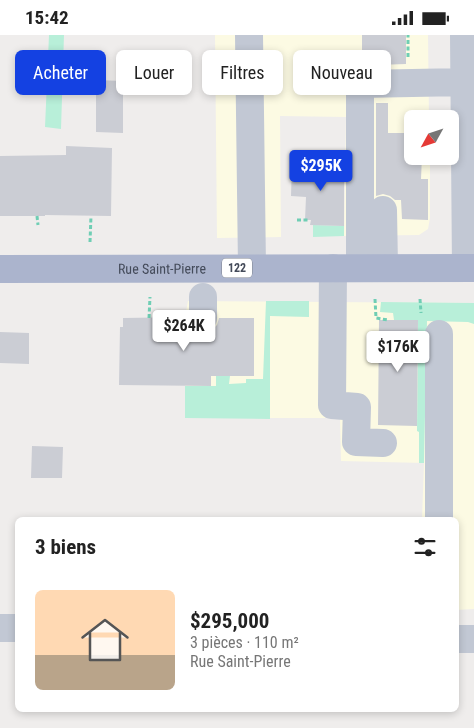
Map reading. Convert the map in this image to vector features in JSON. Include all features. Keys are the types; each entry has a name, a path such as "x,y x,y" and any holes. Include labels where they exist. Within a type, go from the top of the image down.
{"main road":[{"name":"Rue Saint-Pierre","path":"0,269 470,268"}],"street":[{"path":"249,35 252,268"},
{"path":"464,35 470,124 470,268"},
{"path":"372,267 360,84 468,86"},
{"path":"372,267 383,210"},
{"path":"333,268 332,405 357,407 356,442 383,443"},
{"path":"439,334 439,517"},
{"path":"0,627 15,628"},
{"path":"459,639 474,639"}],"path":[{"path":"408,35 408,63"},
{"path":"37,216 38,225"},
{"path":"90,242 91,216"},
{"path":"298,220 308,220"},
{"path":"149,318 150,297"},
{"path":"375,299 376,318 388,320"}],"shaded area":[{"path":"215,35 428,35 429,110 404,110 404,165 430,165 430,218 428,229 419,235 344,236 346,117 280,116 281,237 217,238 216,95 283,95 283,50 215,50"},
{"path":"188,301 474,303 474,609 459,610 459,517 422,517 424,463 341,461 340,418 185,418 185,317"}],"green space":[{"path":"49,35 64,35 64,50 48,50"},
{"path":"46,95 62,95 61,129 45,127"},
{"path":"313,225 344,226 344,236 313,237"},
{"path":"266,301 309,301 309,317 270,316 270,419 185,418 185,386 216,386 216,376 230,376 229,384 246,383 246,379 263,379"},
{"path":"381,302 474,303 474,324 468,322 427,321 424,463 419,463 419,432 417,431 418,320 394,320 393,313 380,312"}],"building":[{"path":"362,35 406,35 406,64 391,65 391,50 362,50"},
{"path":"106,80 116,81 116,95 123,95 123,133 96,132 96,95 106,95"},
{"path":"376,103 388,103 388,133 404,133 404,165 422,165 421,179 428,179 428,220 402,219 401,200 395,200 383,194 376,196"},
{"path":"66,146 112,148 111,216 0,216 0,156 66,155"},
{"path":"292,163 344,165 344,226 310,225 311,220 305,220 306,197 291,196"},
{"path":"187,317 190,326 196,332 203,334 211,331 217,325 219,318 254,318 254,376 211,376 211,386 119,385 120,327 123,327 123,318"},
{"path":"379,320 418,320 417,426 378,425"},
{"path":"0,332 29,333 29,364 0,363"},
{"path":"32,446 63,447 62,478 31,478"}]}
